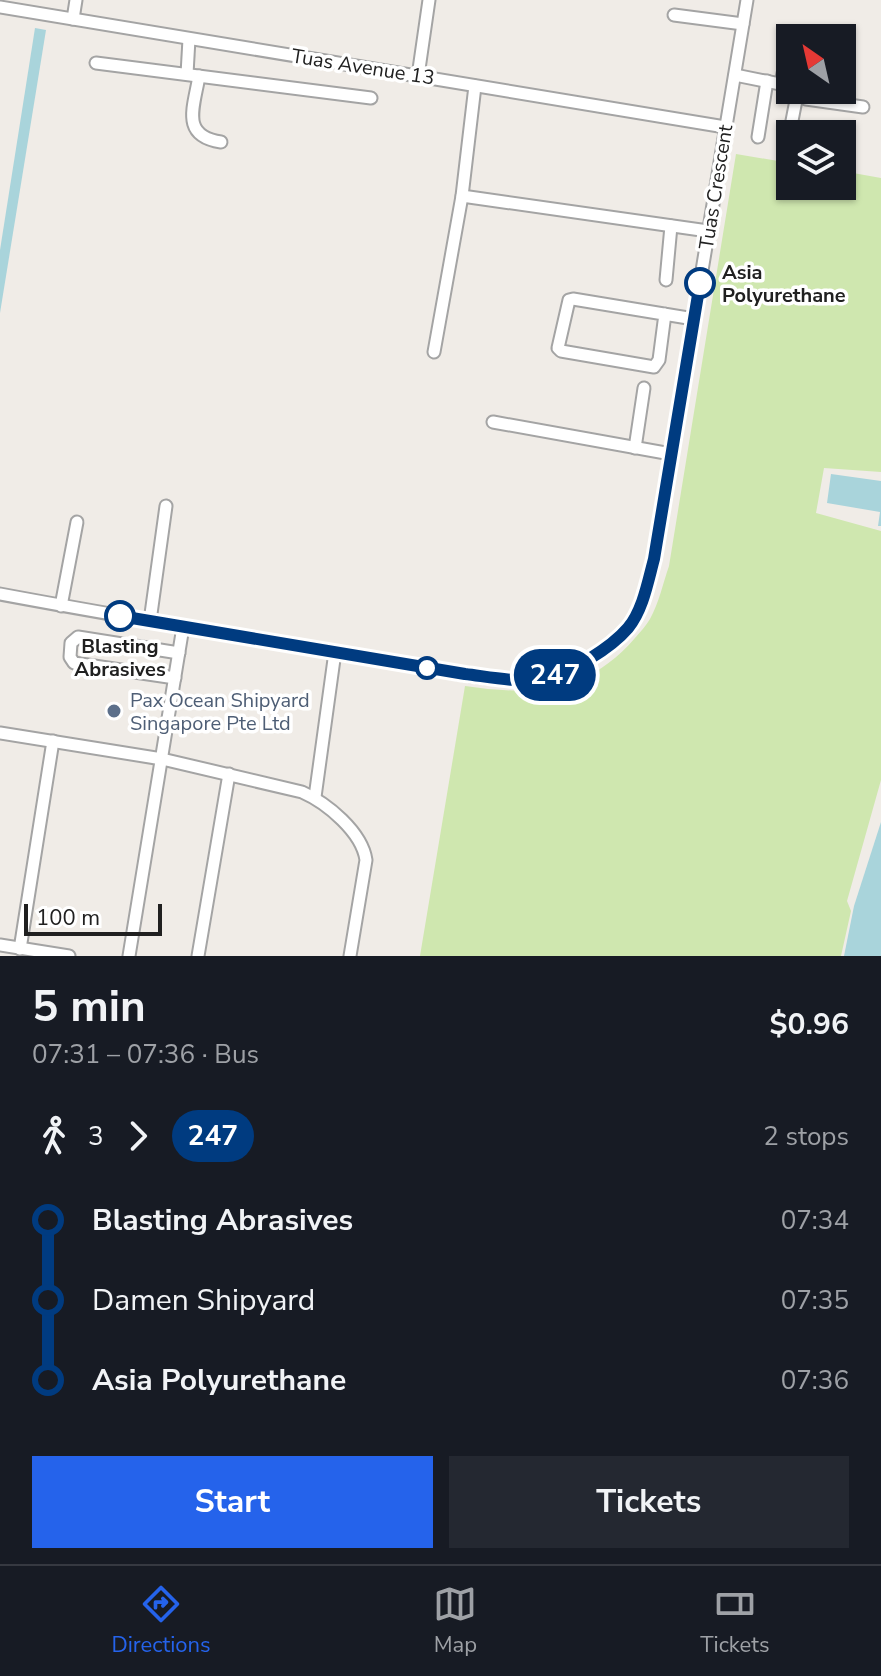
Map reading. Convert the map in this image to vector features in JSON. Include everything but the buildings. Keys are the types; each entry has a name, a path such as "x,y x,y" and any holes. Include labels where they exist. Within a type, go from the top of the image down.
{"street":[{"path":"73,19 76,0"},
{"path":"418,76 429,0"},
{"name":"Tuas Crescent","path":"0,594 183,627 518,680 544,679 563,673 598,653 629,628 644,596 654,559 698,313 708,231 747,0"},
{"name":"Tuas Avenue 13","path":"0,7 725,127"},
{"path":"674,15 743,24"},
{"path":"189,39 193,75 192,122 205,140 221,142"},
{"path":"96,63 371,98"},
{"path":"735,75 776,83"},
{"path":"758,137 767,81"},
{"path":"434,352 462,196 475,86"},
{"path":"842,104 863,107"},
{"path":"462,196 708,231"},
{"path":"666,280 671,226"},
{"path":"665,314 659,360 654,367 558,348 569,300 665,314 698,313"},
{"path":"635,448 644,388"},
{"path":"493,422 671,454"},
{"path":"150,621 166,506"},
{"path":"61,606 77,522"},
{"path":"129,956 183,627"},
{"path":"175,678 74,663 70,657 71,643 78,637 179,653"},
{"path":"315,797 335,652"},
{"path":"0,733 162,759 315,797 333,810 364,849 366,860 350,956"},
{"path":"20,949 53,741"},
{"path":"198,956 229,774"},
{"path":"0,945 69,956"}],"green space":[{"path":"736,154 776,161 776,200 856,200 856,174 881,178 881,472 824,468 816,513 881,531 881,780 847,901 851,911 841,956 420,956 465,686 536,690 578,680 598,670 617,656 645,627 656,606 669,566"}],"water":[{"path":"35,28 46,30 0,313 0,250"},
{"path":"831,474 881,481 881,526 878,526 880,512 827,503"},
{"path":"881,822 881,956 844,956 854,906"}],"bus line":[{"name":"247","path":"120,616 465,674 518,680 544,679 563,673 598,653 629,628 644,596 654,559 700,283"}],"place":[{"name":"Asia Polyurethane","path":"700,283"},
{"name":"Blasting Abrasives","path":"120,616"},
{"name":"Pax Ocean Shipyard Singapore Pte Ltd","path":"114,711"}]}
